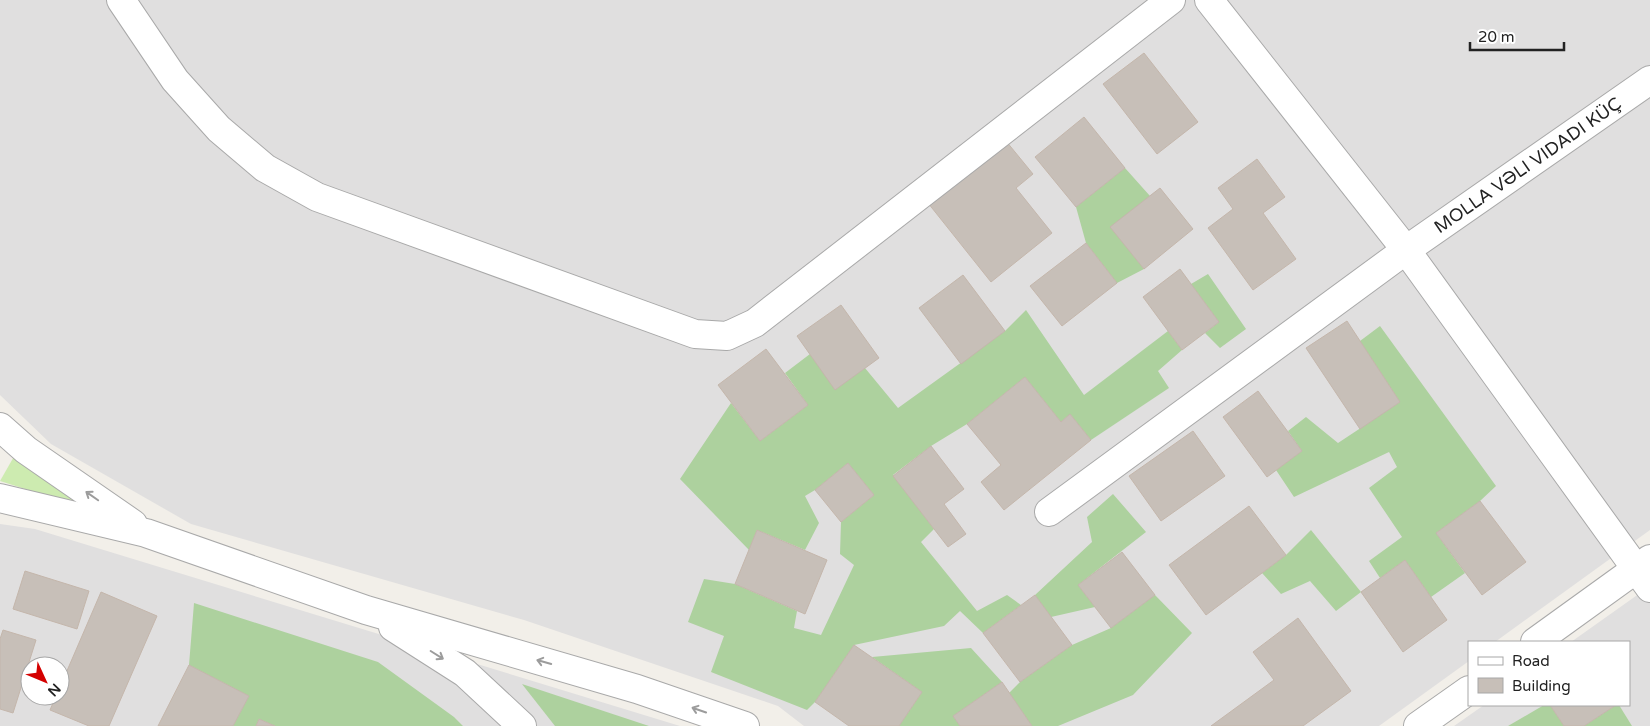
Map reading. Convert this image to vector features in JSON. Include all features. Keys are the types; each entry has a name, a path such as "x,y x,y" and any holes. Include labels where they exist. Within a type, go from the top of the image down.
{"street":[{"path":"122,0 174,80 219,129 265,168 317,197 695,334 727,336 755,323 1172,0"},
{"path":"1209,0 1406,250 1645,572 1537,641"},
{"name":"MOLLA VƏLI VIDADI KÜÇ","path":"1048,512 1406,250 1650,80"},
{"path":"0,427 26,450 146,533"},
{"path":"0,498 146,533 366,610 637,689 745,726"},
{"path":"366,610 465,673 522,726"},
{"path":"1418,726 1468,691"}],"shaded area":[{"path":"0,0 1650,0 1650,530 1496,641 1468,641 1468,662 1379,726 804,726 778,706 524,620 191,524 51,444 0,395"},
{"path":"0,524 35,529 680,726 0,726"},
{"path":"1650,586 1650,726 1454,726 1483,706 1630,706 1630,641 1572,641"}],"green space":[{"path":"1125,168 1150,196 1111,227 1144,269 1117,283 1086,243 1076,207"},
{"path":"1208,274 1246,329 1220,348 1205,333 1219,322 1191,284"},
{"path":"1026,310 1084,395 1168,331 1182,350 1158,371 1169,388 1091,440 1070,414 1061,422 1025,377 967,424 931,446 893,475 934,529 921,542 977,611 1007,595 1021,605 983,633 960,611 944,626 854,645 815,702 807,710 711,672 724,636 688,622 704,579 735,584 797,611 794,628 821,635 854,565 840,554 841,522 874,495 848,463 805,496 819,523 805,550 757,530 749,550 680,479 731,403 760,441 808,405 785,373 810,354 835,389 865,368 898,408 1005,331"},
{"path":"1380,326 1496,486 1480,501 1436,533 1465,573 1431,597 1405,560 1380,578 1369,561 1402,537 1369,488 1397,467 1389,452 1294,497 1276,470 1302,451 1288,431 1306,417 1338,443 1400,402 1360,341"},
{"path":"16,453 104,514 0,481"},
{"path":"1113,494 1146,532 1078,585 1095,607 1051,617 1035,595 1092,542 1087,517"},
{"path":"1311,530 1361,592 1336,611 1310,581 1281,594 1262,573 1286,555"},
{"path":"1155,595 1192,633 1133,695 1058,726 1032,726 1009,693 1020,682 1072,645 1111,628"},
{"path":"194,603 378,662 454,717 463,726 275,726 259,719 256,726 233,726 249,696 189,665"},
{"path":"971,648 1002,682 953,716 960,726 899,726 922,692 872,657"},
{"path":"522,684 649,726 555,726"},
{"path":"1542,706 1551,706 1564,726 1508,726"},
{"path":"1614,706 1620,706 1632,726 1584,726"}],"building":[{"path":"1144,53 1198,122 1157,154 1103,84"},
{"path":"1084,117 1125,168 1076,207 1035,157"},
{"path":"1006,141 1033,174 1016,188 1052,233 991,282 928,203"},
{"path":"1257,159 1285,197 1263,213 1296,259 1253,290 1208,228 1233,209 1218,188"},
{"path":"1160,188 1193,229 1144,269 1110,227"},
{"path":"1086,243 1117,283 1062,326 1030,286"},
{"path":"1180,269 1219,322 1182,350 1143,297"},
{"path":"963,275 1005,331 961,364 919,308"},
{"path":"841,305 879,358 835,390 797,336"},
{"path":"1347,321 1400,402 1360,429 1306,348"},
{"path":"766,349 808,405 760,441 718,385"},
{"path":"1025,377 1061,422 1070,414 1091,440 1004,510 981,482 1001,465 967,424"},
{"path":"1258,391 1302,451 1267,477 1223,417"},
{"path":"1193,431 1225,476 1161,521 1129,476"},
{"path":"931,446 964,489 944,504 966,534 948,547 893,476"},
{"path":"848,463 874,495 841,522 815,490"},
{"path":"1480,501 1526,562 1482,595 1436,533"},
{"path":"1249,506 1286,555 1206,615 1169,565"},
{"path":"757,530 827,560 805,614 735,584"},
{"path":"1122,552 1155,595 1111,628 1078,585"},
{"path":"1405,560 1447,620 1403,652 1361,592"},
{"path":"25,571 89,591 77,629 13,609"},
{"path":"101,592 157,616 109,726 89,726 50,710 52,706 70,706 70,664"},
{"path":"1035,595 1072,645 1020,682 983,633"},
{"path":"1298,618 1351,691 1303,726 1211,726 1274,680 1253,652"},
{"path":"3,630 36,640 31,656 20,656 20,691 13,713 0,709 0,639"},
{"path":"854,645 922,692 899,726 849,726 815,702"},
{"path":"189,665 249,696 233,726 158,726"},
{"path":"1002,682 1032,726 960,726 953,716"},
{"path":"1551,706 1614,706 1584,726 1564,726"},
{"path":"259,719 275,726 256,726"}]}
